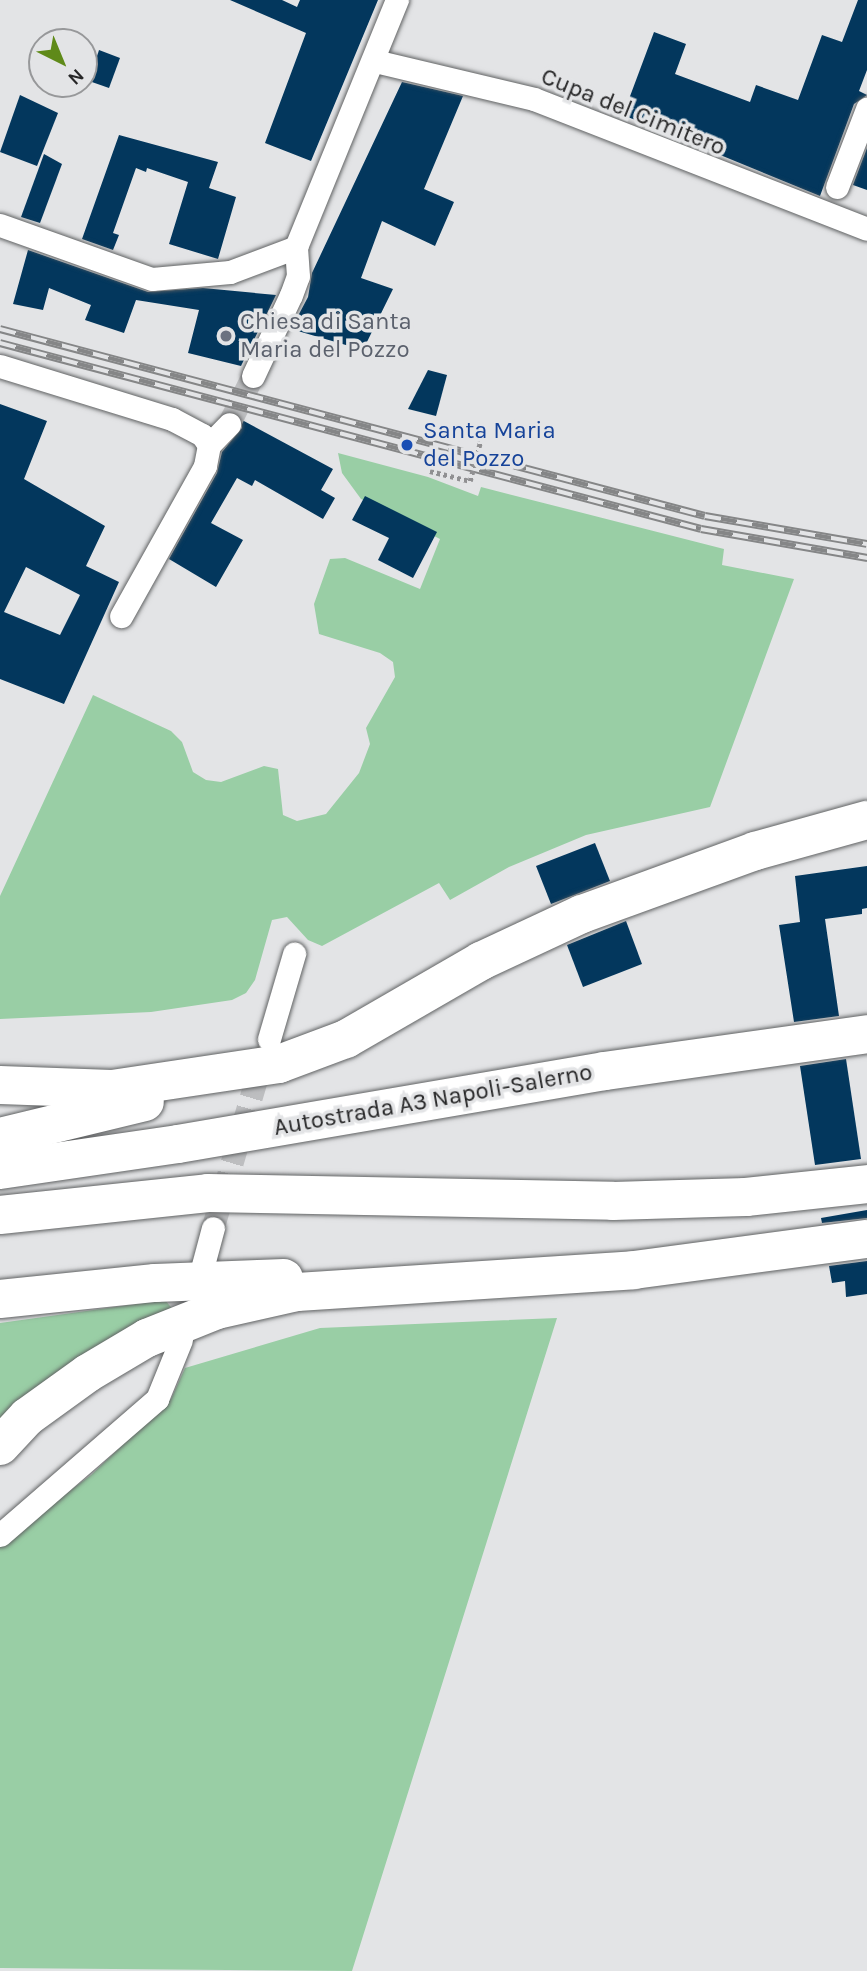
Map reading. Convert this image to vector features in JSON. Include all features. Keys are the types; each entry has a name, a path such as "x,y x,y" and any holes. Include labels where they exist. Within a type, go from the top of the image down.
{"highway":[{"path":"0,1137 274,1051 346,1039 492,955 582,914 755,851 867,820"},
{"name":"Autostrada A3 Napoli-Salerno","path":"0,1170 178,1144 618,1069 867,1034"},
{"path":"0,1085 112,1088 212,1077 274,1051"},
{"path":"0,1215 208,1193 613,1201 746,1197 867,1184"},
{"path":"0,1446 27,1417 88,1373 146,1338 217,1310 297,1292 634,1270 867,1240"},
{"path":"0,1298 249,1278 482,1279"}],"street":[{"path":"253,376 298,276 296,247 375,61 397,0"},
{"name":"Cupa del Cimitero","path":"375,61 534,99 867,229"},
{"path":"837,187 867,109"},
{"path":"0,225 152,279 230,272 296,247"},
{"path":"0,366 163,416 202,435 209,445"},
{"path":"121,616 205,466 209,445 229,424"},
{"path":"274,1051 293,954"},
{"path":"203,1265 213,1228"},
{"path":"0,1535 157,1399 181,1340"}],"path":[{"path":"430,471 470,481 481,439 443,430"}],"green space":[{"path":"338,453 428,477 478,496 481,487 724,549 722,565 794,579 710,807 586,835 509,867 450,900 439,883 322,946 308,940 287,917 272,920 255,980 246,993 232,1000 151,1012 0,1019 0,896 93,695 171,731 182,742 193,772 206,780 221,782 264,766 278,769 283,815 297,821 326,814 359,773 370,744 366,728 395,677 393,662 380,653 319,634 314,604 330,559 345,558 420,589 440,539 361,499 342,473"},
{"path":"165,1300 175,1312 0,1430 0,1323"},
{"path":"557,1318 352,1971 0,1968 0,1546 4,1540 91,1475 171,1399 185,1368 320,1328"}],"building":[{"path":"230,0 282,0 297,7 300,0 378,0 311,161 265,143 306,33"},
{"path":"858,0 867,0 867,70 859,91 867,95 854,104 820,196 623,115 654,32 686,44 675,74 750,102 756,85 798,100 822,35 842,42"},
{"path":"99,50 120,58 109,88 98,84"},
{"path":"402,82 463,96 424,189 454,202 435,246 382,221 361,278 393,289 363,350 291,329 308,297 312,273"},
{"path":"20,95 58,113 37,166 0,152"},
{"path":"119,135 218,162 209,188 236,197 218,259 169,244 188,182 147,168 146,172 136,168 113,233 119,235 113,250 82,239"},
{"path":"867,148 867,190 853,185"},
{"path":"44,154 62,164 40,223 21,217"},
{"path":"28,250 148,292 203,288 276,295 241,366 188,353 199,310 136,300 124,333 85,320 91,305 49,288 43,310 13,304"},
{"path":"428,370 447,375 436,416 408,409"},
{"path":"0,404 47,421 24,479 105,526 86,566 119,582 64,704 0,679","holes":["26,567 80,595 60,635 4,612"]},
{"path":"242,420 333,469 321,490 335,498 323,519 255,480 252,486 237,478 211,523 243,540 216,587 169,559 217,473 222,452 242,428"},
{"path":"365,496 437,532 413,578 378,560 389,538 352,520"},
{"path":"595,843 610,881 551,904 536,866"},
{"path":"867,866 867,908 862,909 862,914 825,919 839,1016 794,1022 779,925 800,922 795,876"},
{"path":"626,921 642,964 583,987 567,945"},
{"path":"846,1059 861,1159 815,1165 800,1066"},
{"path":"867,1210 867,1218 822,1223 821,1218"},
{"path":"867,1261 867,1294 846,1297 845,1281 832,1283 829,1266"}],"tunnel":[{"path":"229,424 253,376"},
{"path":"213,1228 263,1057"}],"railway":[{"path":"0,329 705,516 867,544"},
{"path":"0,343 701,529 867,558"}],"place":[{"name":"Chiesa di Santa Maria del Pozzo","path":"226,336"},
{"name":"Santa Maria del Pozzo","path":"407,445"}]}
